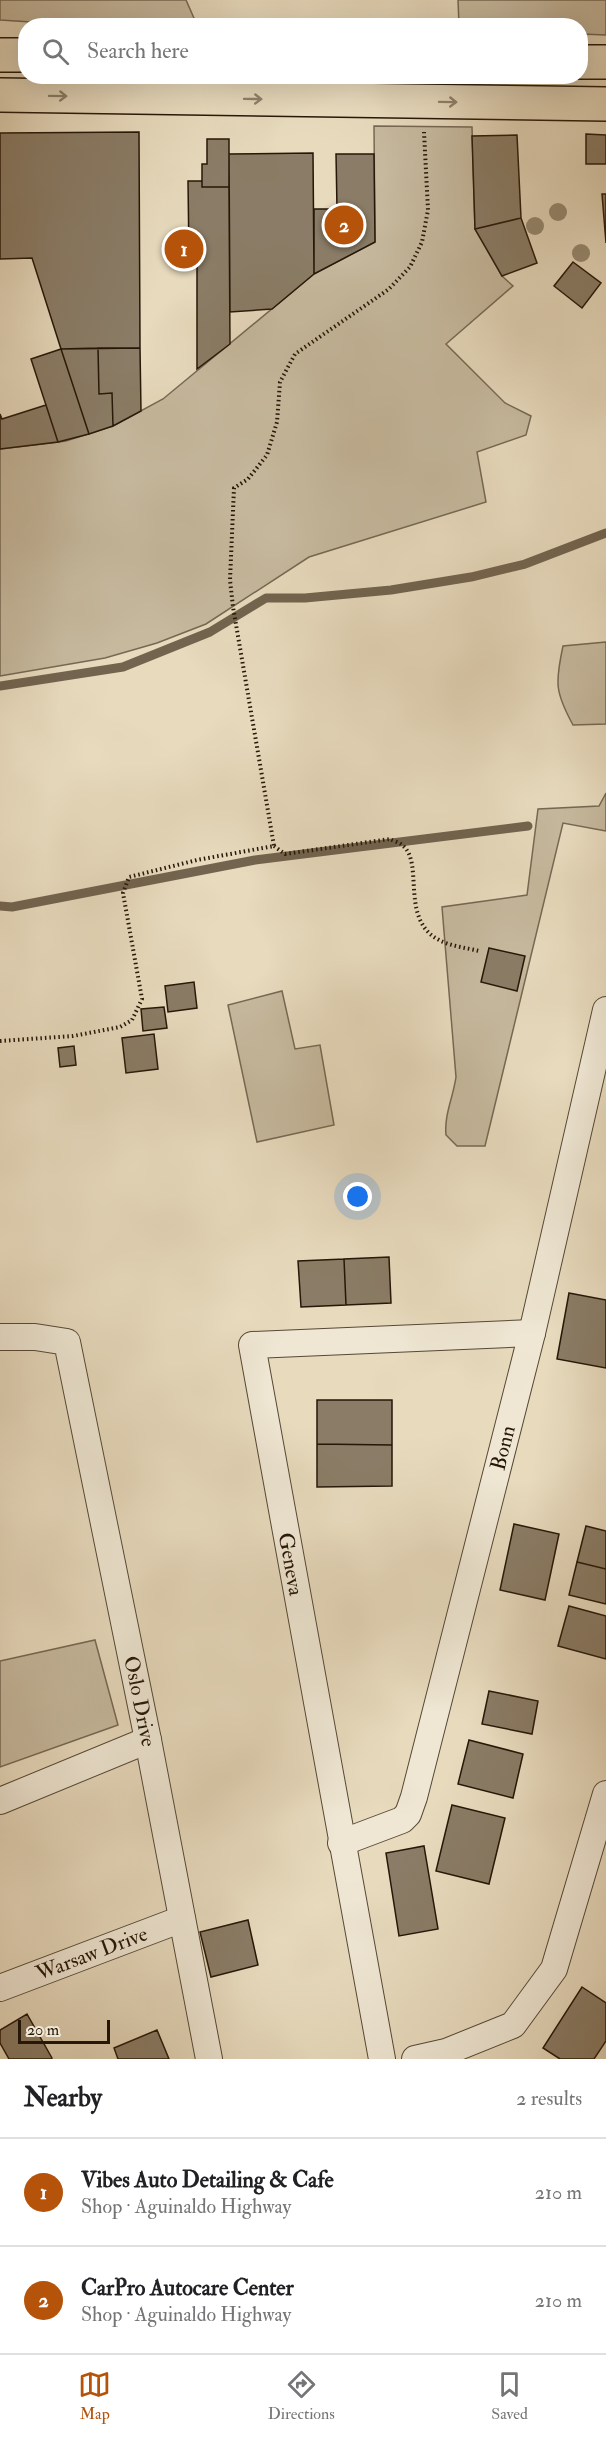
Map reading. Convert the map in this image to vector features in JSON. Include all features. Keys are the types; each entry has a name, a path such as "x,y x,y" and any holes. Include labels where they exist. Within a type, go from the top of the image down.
{"highway":[{"path":"0,55 18,55"},
{"path":"588,62 606,62"},
{"path":"0,95 606,104"}],"street":[{"name":"Bonn","path":"341,1843 402,1820 408,1814 532,1333 606,1010"},
{"name":"Geneva","path":"382,2059 252,1345 532,1333"},
{"name":"Oslo Drive","path":"0,1337 35,1337 67,1342 148,1740 209,2059"},
{"path":"0,1801 148,1740"},
{"path":"415,2059 446,2052 513,2025 554,1969 606,1794"},
{"name":"Warsaw Drive","path":"0,1988 182,1919"}],"path":[{"path":"424,101 428,210 422,242 410,267 389,289 295,354 280,382 277,422 267,455 248,479 234,488 230,580 274,846 285,855 390,839 403,845 409,853 417,914 424,928 439,940 479,951"},
{"path":"0,1041 73,1036 120,1028 132,1020 142,999 123,893 129,877 197,860 274,846"}],"shaded area":[{"path":"0,0 186,0 194,18 18,18 18,21 0,20"},
{"path":"458,0 606,0 606,35 588,34 588,18 459,18"},
{"path":"374,126 472,127 475,229 502,276 513,286 446,344 505,403 531,416 526,435 477,452 486,502 309,557 206,624 157,643 105,658 0,676 0,449 66,441 113,426 163,399 314,274 375,242"},
{"path":"606,642 606,724 573,725 558,687 563,646"},
{"path":"606,793 606,831 563,823 485,1146 457,1146 446,1135 447,1113 456,1077 442,907 527,895 538,809 599,806"},
{"path":"282,991 295,1049 320,1045 334,1125 257,1142 228,1005"},
{"path":"95,1640 118,1725 0,1767 0,1661"}],"building":[{"path":"139,132 140,348 61,349 32,258 0,259 0,133"},
{"path":"586,134 606,135 606,164 586,164"},
{"path":"517,135 521,218 475,229 472,136"},
{"path":"207,139 229,139 229,187 202,187 202,164 207,164"},
{"path":"313,153 314,274 272,309 230,312 229,154"},
{"path":"336,154 374,154 375,242 314,274 314,209 337,209"},
{"path":"188,181 202,181 202,187 229,187 230,344 197,369 197,257 189,257"},
{"path":"602,194 606,194 606,243"},
{"path":"521,218 537,263 502,276 475,229"},
{"path":"573,262 601,283 582,308 554,286"},
{"path":"98,348 99,394 112,393 113,426 89,434 61,349"},
{"path":"98,348 140,348 141,411 113,426 112,393 99,394"},
{"path":"61,349 89,434 58,442 31,359"},
{"path":"46,405 58,442 0,449 0,414 2,419"},
{"path":"489,948 525,956 517,991 481,982"},
{"path":"194,982 197,1008 168,1012 165,986"},
{"path":"164,1007 167,1028 143,1031 141,1009"},
{"path":"154,1034 158,1069 126,1073 122,1038"},
{"path":"74,1046 76,1065 60,1067 58,1048"},
{"path":"389,1257 391,1303 346,1305 344,1259"},
{"path":"344,1259 346,1305 301,1307 298,1261"},
{"path":"569,1293 606,1300 606,1368 557,1359"},
{"path":"317,1400 392,1400 392,1445 317,1444"},
{"path":"317,1444 392,1445 392,1486 317,1487"},
{"path":"514,1524 559,1534 545,1600 500,1590"},
{"path":"586,1526 606,1531 606,1569 577,1562"},
{"path":"577,1562 606,1569 606,1604 569,1595"},
{"path":"569,1606 606,1616 606,1659 558,1646"},
{"path":"489,1691 538,1701 532,1734 482,1724"},
{"path":"469,1740 523,1754 513,1798 458,1784"},
{"path":"452,1805 505,1818 489,1884 436,1871"},
{"path":"424,1846 438,1929 399,1936 386,1853"},
{"path":"248,1920 258,1965 211,1977 200,1932"},
{"path":"582,1987 606,2003 606,2041 594,2059 560,2059 543,2048"},
{"path":"27,2014 51,2059 9,2059 0,2043 0,2030"},
{"path":"157,2030 169,2059 118,2059 114,2048"}],"waterway":[{"path":"0,686 123,667 210,632 266,598 305,598 391,590 471,577 525,564 606,533"},
{"path":"0,906 12,907 255,860 528,826"}],"place":[{"name":"CarPro Autocare Center","path":"344,225"},
{"name":"Vibes Auto Detailing & Cafe","path":"184,249"}]}
